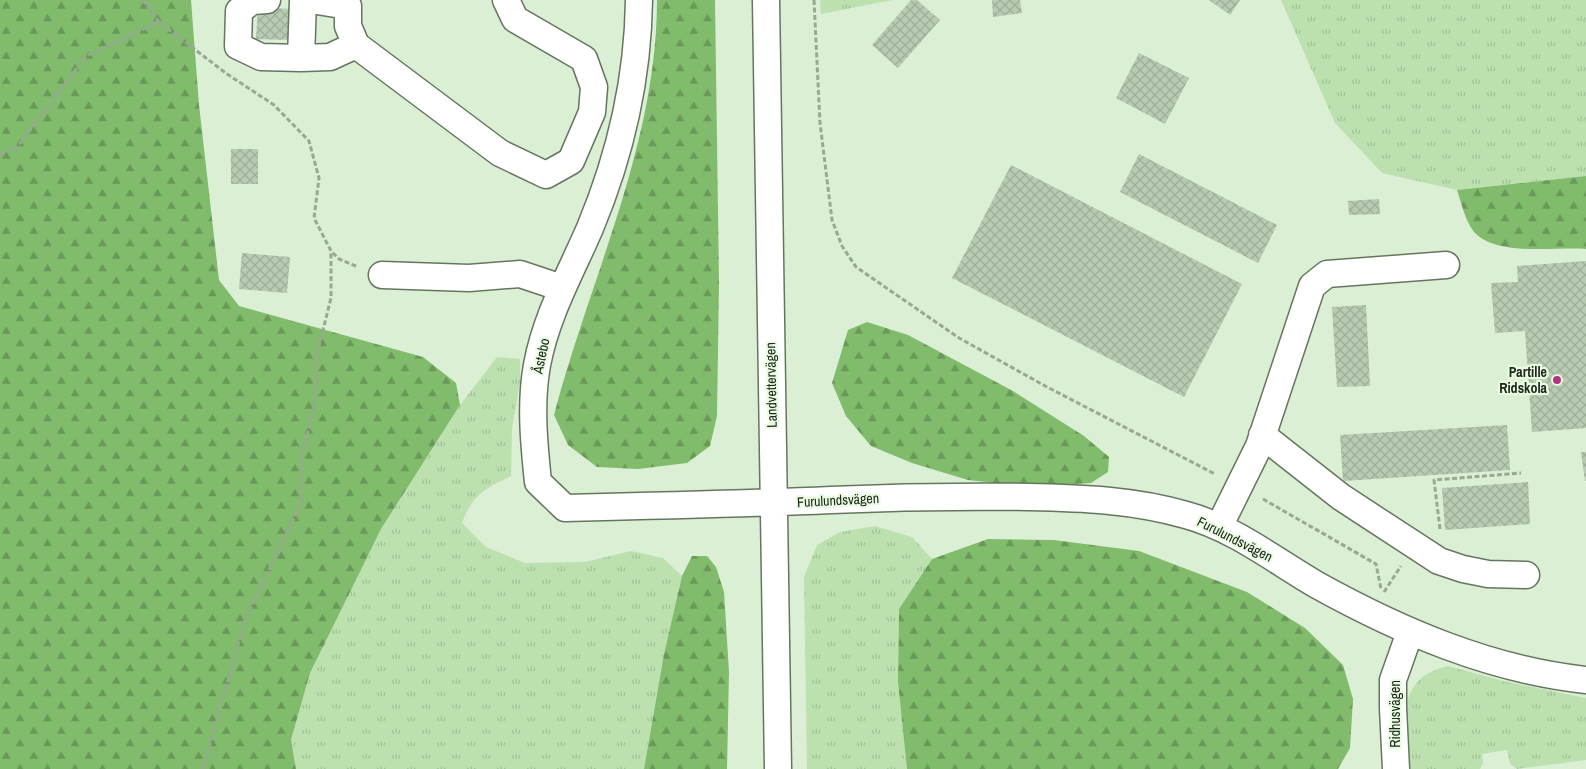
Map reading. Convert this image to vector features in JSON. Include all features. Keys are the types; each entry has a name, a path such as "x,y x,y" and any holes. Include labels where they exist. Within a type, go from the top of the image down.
{"street":[{"path":"267,0 252,1 239,11 238,46 261,57 301,58 330,56 356,45"},
{"path":"301,58 303,0"},
{"path":"311,0 348,3 348,26 356,45 500,153 546,175 571,161 592,112 594,87 584,59 515,19 506,0"},
{"name":"Åstebo","path":"639,0 633,80 623,129 590,227 562,288 537,365 533,432 538,482 565,508 772,503"},
{"name":"Landvettervägen","path":"766,0 772,503 778,769"},
{"path":"1219,527 1240,487 1262,435 1312,286 1328,274 1446,265"},
{"path":"382,275 469,278 520,274 562,288"},
{"path":"1262,435 1341,497 1414,546 1440,561 1463,569 1488,574 1526,575"},
{"name":"Furulundsvägen","path":"772,503 942,495 1088,499 1140,504 1189,516 1219,527 1317,585 1410,632 1436,643 1512,666 1586,680"},
{"name":"Ridhusvägen","path":"1396,769 1392,708 1393,680 1410,632"}],"path":[{"path":"143,0 159,22 227,74 274,105 309,141 319,178 314,218 331,251 339,259 382,275"},
{"path":"814,0 820,122 832,220 842,246 856,267 959,338 1047,387 1240,487 1376,564 1382,595 1414,546 1441,542 1434,480 1521,473"},
{"path":"0,155 17,147 86,56 159,22"},
{"path":"203,769 245,620 301,504 302,454 315,405 317,354 331,298 331,251"}],"green space":[{"path":"0,0 191,0 199,105 219,280 239,306 423,357 456,383 460,405 381,529 310,673 291,740 296,769 0,769"},
{"path":"657,0 715,0 719,282 717,416 710,446 687,463 638,469 597,467 568,445 554,415 634,158 646,106 654,54"},
{"path":"820,0 892,0 821,14"},
{"path":"1281,0 1586,0 1586,176 1457,190 1382,173 1335,123"},
{"path":"1586,176 1586,249 1523,249 1491,243 1479,236 1470,226 1457,190"},
{"path":"867,322 908,335 1013,391 1084,436 1109,457 1108,472 1091,483 1032,487 968,480 912,463 871,446 846,416 832,383 848,330"},
{"path":"497,357 520,359 520,381 512,429 511,476 494,484 475,499 462,523 486,547 525,563 585,562 631,551 663,558 682,576 664,654 644,769 296,769 291,740 310,673 348,594 381,529 460,405"},
{"path":"875,526 912,537 932,559 899,609 898,682 907,769 807,769 804,577 817,545 840,532"},
{"path":"988,539 1054,540 1139,551 1247,592 1305,628 1343,665 1353,699 1350,748 1338,769 907,769 898,682 899,609 932,559"},
{"path":"692,556 707,556 716,567 724,592 729,672 727,769 644,769 664,654 682,576"},
{"path":"1448,666 1503,681 1586,698 1586,760 1517,769 1510,764 1507,750 1482,754 1483,764 1480,769 1411,769 1405,764 1404,718 1411,691 1419,680 1431,672"}],"building":[{"path":"911,0 917,0 940,20 898,68 872,45"},
{"path":"992,0 1020,0 1022,13 993,17"},
{"path":"1209,0 1240,0 1230,15"},
{"path":"258,7 290,9 288,40 256,39"},
{"path":"1139,53 1189,78 1165,124 1116,98"},
{"path":"231,149 258,149 258,184 231,184"},
{"path":"1139,154 1277,225 1258,263 1120,192"},
{"path":"1011,165 1242,284 1184,397 952,278"},
{"path":"1379,199 1380,214 1349,215 1348,201"},
{"path":"242,253 290,257 287,293 239,289"},
{"name":"Partille Ridskola","path":"1586,261 1586,428 1532,432 1525,331 1495,333 1491,283 1518,282 1517,266"},
{"path":"1366,305 1370,386 1337,387 1332,307"},
{"path":"1507,425 1510,470 1343,481 1340,435"},
{"path":"1581,452 1586,452 1586,481 1585,481"},
{"path":"1528,482 1530,524 1445,530 1442,488"}],"place":[{"name":"Partille Ridskola","path":"1557,380"}]}
